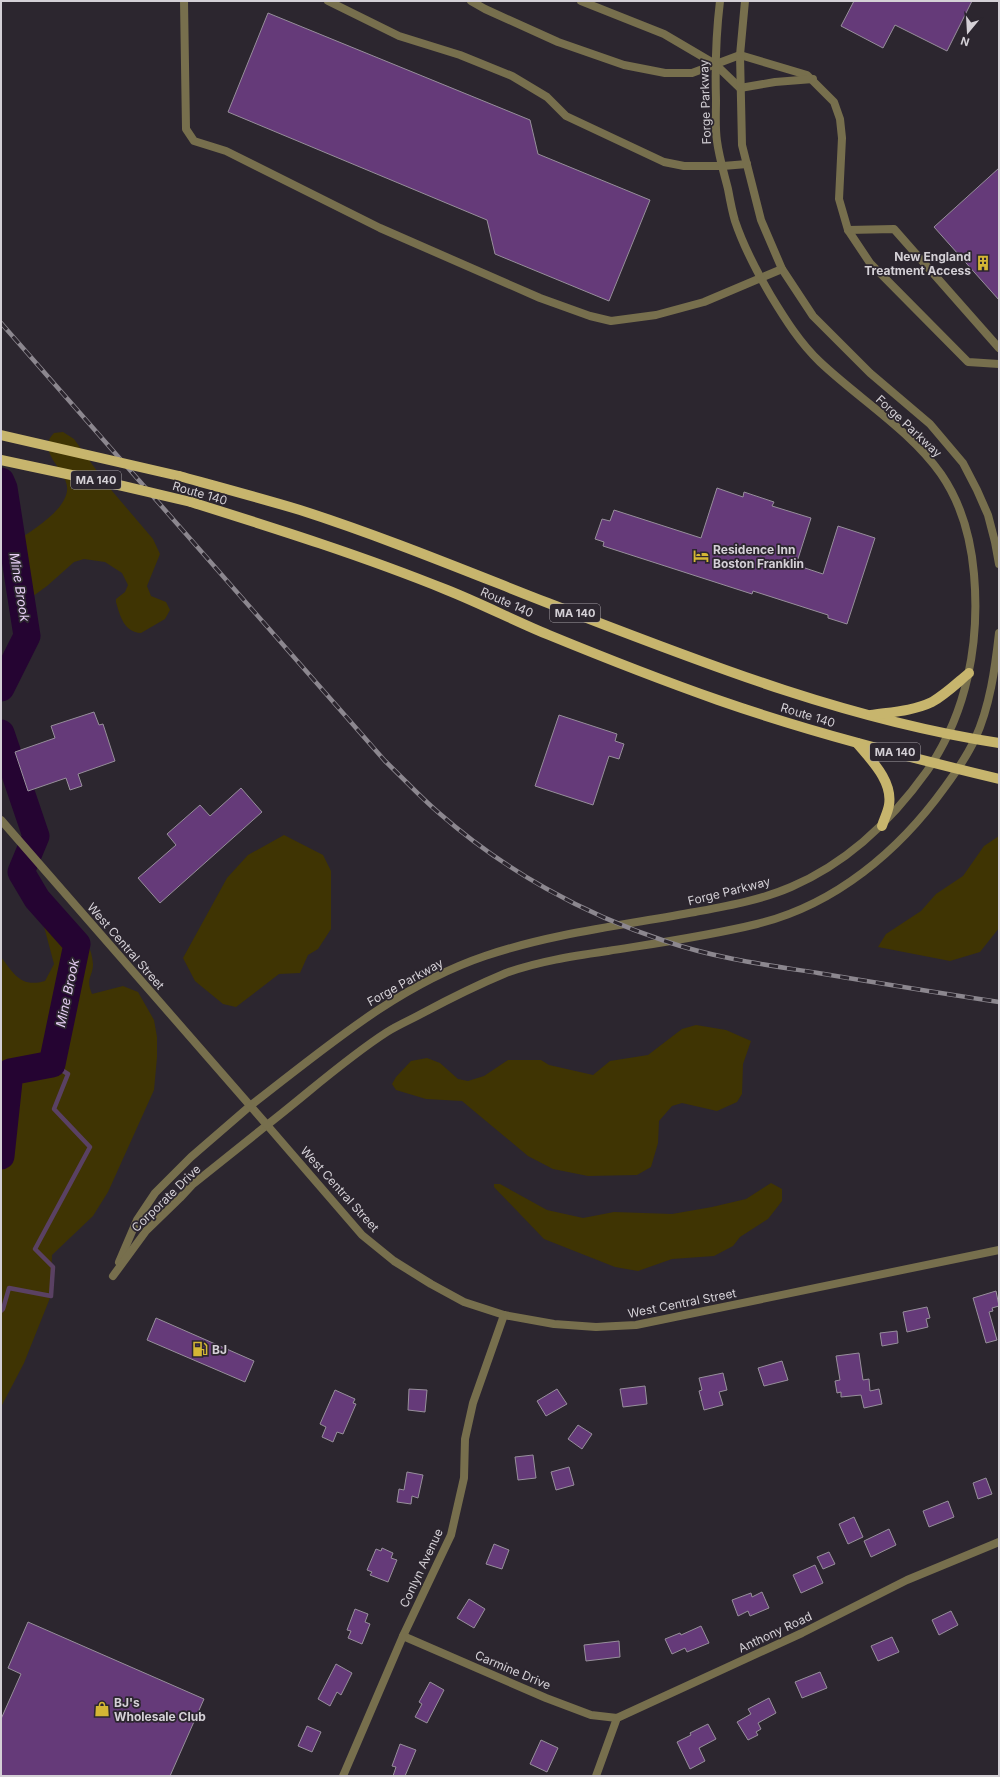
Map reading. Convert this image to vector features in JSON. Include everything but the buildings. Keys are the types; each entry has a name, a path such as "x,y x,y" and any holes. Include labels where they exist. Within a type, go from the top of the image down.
{"main road":[{"name":"Route 140","path":"1,435 179,476 301,511 399,545 724,671 865,715 975,740 999,743"},
{"name":"Route 140","path":"1,460 191,502 299,535 448,590 549,635 709,696 796,726 999,779"},
{"path":"865,715 906,710 930,703 942,696 969,673"},
{"path":"857,743 878,770 888,789 889,804 882,826"}],"street":[{"path":"184,1 186,129 194,141 226,151 380,228 540,298 590,316 611,321 656,314 704,302 782,269"},
{"path":"328,1 399,36 460,55 512,76 547,97 566,116 664,162 684,166 722,166 746,164"},
{"path":"472,1 485,9 558,42 624,65 665,74 692,73 740,55 807,75 813,79 834,102 840,119 842,138 839,199 848,230 870,263 968,362 999,364"},
{"path":"581,1 664,34 715,64 740,88 775,82 813,79"},
{"name":"Forge Parkway","path":"250,1106 339,1037 386,1005 432,978 482,957 535,941 735,905 787,889 834,864 882,826 909,795 933,762 949,734 961,703 969,673 974,648 976,622 974,568 962,516 952,492 940,472 920,449 818,359 786,320 755,268 735,220 716,139 716,28 720,1"},
{"name":"Forge Parkway","path":"745,1 740,55 742,145 761,220 782,269 813,316 870,373 930,424 963,463 988,515 999,564"},
{"path":"848,230 894,229 999,348"},
{"path":"267,1125 388,1032 458,994 508,972 562,958 666,942 759,924 785,916 832,892 855,878 892,848 928,810 958,768 975,740 993,678 999,633"},
{"name":"West Central Street","path":"1,820 362,1235 394,1262 464,1302 504,1316 554,1324 596,1327 636,1326 999,1250"},
{"name":"Corporate Drive","path":"250,1106 191,1157 155,1193 137,1220 113,1276 146,1230 192,1185 267,1125"},
{"name":"Conlyn Avenue","path":"343,1776 403,1636 451,1536 464,1478 465,1439 473,1403 504,1316"},
{"name":"Anthony Road","path":"616,1718 802,1633 907,1580 999,1542"},
{"name":"Carmine Drive","path":"403,1636 546,1698 591,1715 616,1718"},
{"path":"596,1776 616,1718"}],"shaded area":[{"path":"63,432 74,439 107,485 153,539 160,554 147,586 151,596 166,602 170,610 165,619 141,633 130,630 121,618 116,599 125,592 128,585 122,573 105,562 84,559 74,562 47,586 18,607 13,570 15,542 38,527 60,506 65,499 67,491 66,484 50,454 48,447 49,440 54,433"},
{"path":"284,835 323,855 331,871 331,929 318,949 308,955 300,973 279,974 236,1007 223,1004 195,981 183,958 227,878 248,855"},
{"path":"999,836 999,928 980,952 950,961 878,947 886,934 921,911 936,894 963,876 984,846"},
{"path":"50,898 78,927 88,944 93,964 89,981 92,994 123,986 138,992 154,1020 157,1037 157,1057 154,1090 108,1192 93,1216 52,1255 50,1298 24,1363 1,1407 1,957 14,974 24,981 37,983 45,981 54,964 42,919"},
{"path":"696,1025 726,1030 751,1041 743,1064 742,1094 737,1102 717,1111 682,1103 672,1106 659,1121 658,1143 651,1167 637,1175 588,1176 553,1169 528,1156 462,1101 426,1099 396,1090 392,1084 396,1077 411,1061 427,1058 440,1063 458,1079 468,1081 484,1076 508,1060 541,1060 549,1065 593,1075 610,1061 648,1055 682,1029"},
{"path":"771,1183 782,1189 782,1201 768,1219 740,1237 733,1246 714,1256 672,1259 638,1271 615,1267 544,1239 494,1187 494,1184 500,1184 547,1210 583,1218 614,1212 672,1214 712,1207 746,1199"}],"waterway":[{"name":"Mine Brook","path":"1,481 4,488 27,636 1,688"},
{"name":"Mine Brook","path":"1,733 36,836 21,872 37,899 77,944 52,1064 10,1072 1,1156"},
{"name":"Mine Brook","path":"1,1311 3,1309 9,1288 51,1296 53,1267 35,1249 90,1147 54,1109 68,1074 52,1064"}],"railway":[{"path":"1,323 385,761 432,807 464,834 490,853 517,871 575,904 634,930 684,947 760,964 999,1002"}],"place":[{"name":"New England Treatment Access","path":"983,263"},
{"name":"Residence Inn Boston Franklin","path":"701,556"},
{"name":"BJ","path":"200,1349"},
{"name":"BJ's Wholesale Club","path":"102,1709"}]}
